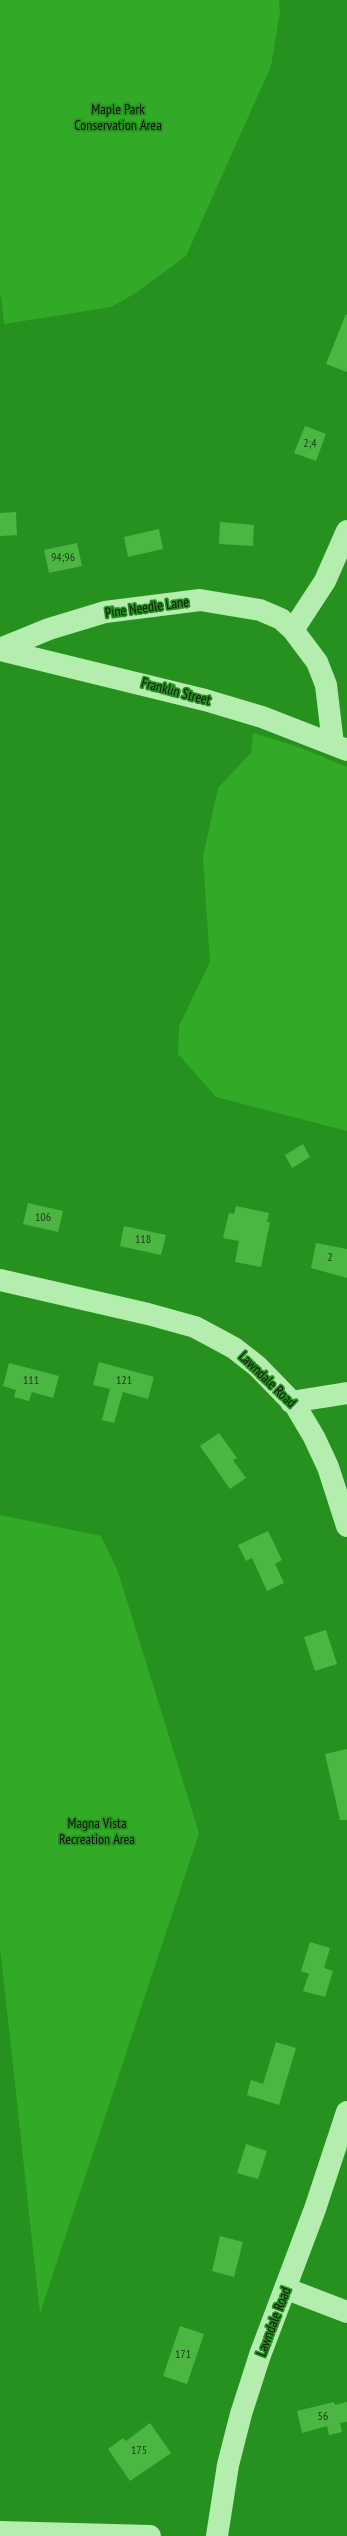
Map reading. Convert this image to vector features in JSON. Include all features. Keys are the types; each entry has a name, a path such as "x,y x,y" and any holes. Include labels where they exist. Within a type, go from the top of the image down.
{"street":[{"path":"293,630 325,581 347,531"},
{"name":"Pine Needle Lane","path":"0,649 49,629 105,612 200,600 260,610 281,618 293,630 317,662 326,685 340,747"},
{"name":"Franklin Street","path":"0,649 205,700 262,717 340,747"},
{"name":"Lawndale Road","path":"0,1280 140,1312 195,1327 234,1348 257,1366 291,1402 314,1437 340,1502 347,1526"},
{"path":"291,1402 347,1393"},
{"name":"Lawndale Road","path":"217,2536 228,2465 241,2414 260,2356 286,2289 347,2112"},
{"path":"286,2289 347,2312"},
{"path":"0,2532 150,2536"}],"green space":[{"name":"Maple Park Conservation Area","path":"0,0 279,0 280,11 271,66 186,256 134,294 111,307 4,324 1,295 0,297"},
{"path":"253,733 296,746 347,767 347,1131 216,1097 178,1054 179,1026 210,962 203,857 218,788 251,753"},
{"name":"Magna Vista Recreation Area","path":"0,1515 101,1536 118,1572 199,1833 40,2313 0,1947"}],"building":[{"path":"346,314 347,315 347,372 326,364"},
{"path":"305,426 326,434 316,461 294,453"},
{"path":"16,512 17,535 0,536 0,513"},
{"path":"220,522 254,525 253,546 219,544"},
{"path":"159,529 163,549 128,557 124,537"},
{"path":"77,543 82,566 49,573 44,550"},
{"path":"303,1144 310,1157 292,1168 285,1155"},
{"path":"28,1203 63,1211 58,1232 23,1224"},
{"path":"236,1206 269,1213 267,1222 270,1222 261,1267 235,1262 239,1241 223,1238 229,1213 234,1214"},
{"path":"124,1226 166,1235 161,1255 120,1246"},
{"path":"316,1243 347,1249 347,1278 311,1268"},
{"path":"99,1362 154,1377 148,1399 123,1392 114,1423 102,1420 110,1389 93,1385"},
{"path":"9,1363 59,1376 53,1398 32,1392 29,1401 14,1397 16,1390 3,1386"},
{"path":"219,1433 237,1458 233,1460 246,1478 230,1489 200,1446"},
{"path":"268,1531 282,1560 275,1564 284,1583 267,1591 252,1558 246,1561 238,1545"},
{"path":"326,1630 337,1664 315,1671 304,1637"},
{"path":"347,1749 347,1820 340,1820 325,1754"},
{"path":"310,1942 330,1948 324,1968 333,1971 325,1997 303,1991 309,1974 301,1971"},
{"path":"276,2042 296,2048 279,2105 247,2095 251,2080 263,2084"},
{"path":"246,2144 267,2151 258,2179 237,2173"},
{"path":"220,2236 243,2242 234,2277 212,2271"},
{"path":"180,2326 204,2334 187,2384 163,2376"},
{"path":"334,2402 335,2405 347,2402 347,2422 340,2423 342,2432 329,2435 327,2426 302,2433 297,2411"},
{"path":"150,2423 171,2453 130,2481 108,2449 123,2438 126,2441"}]}
